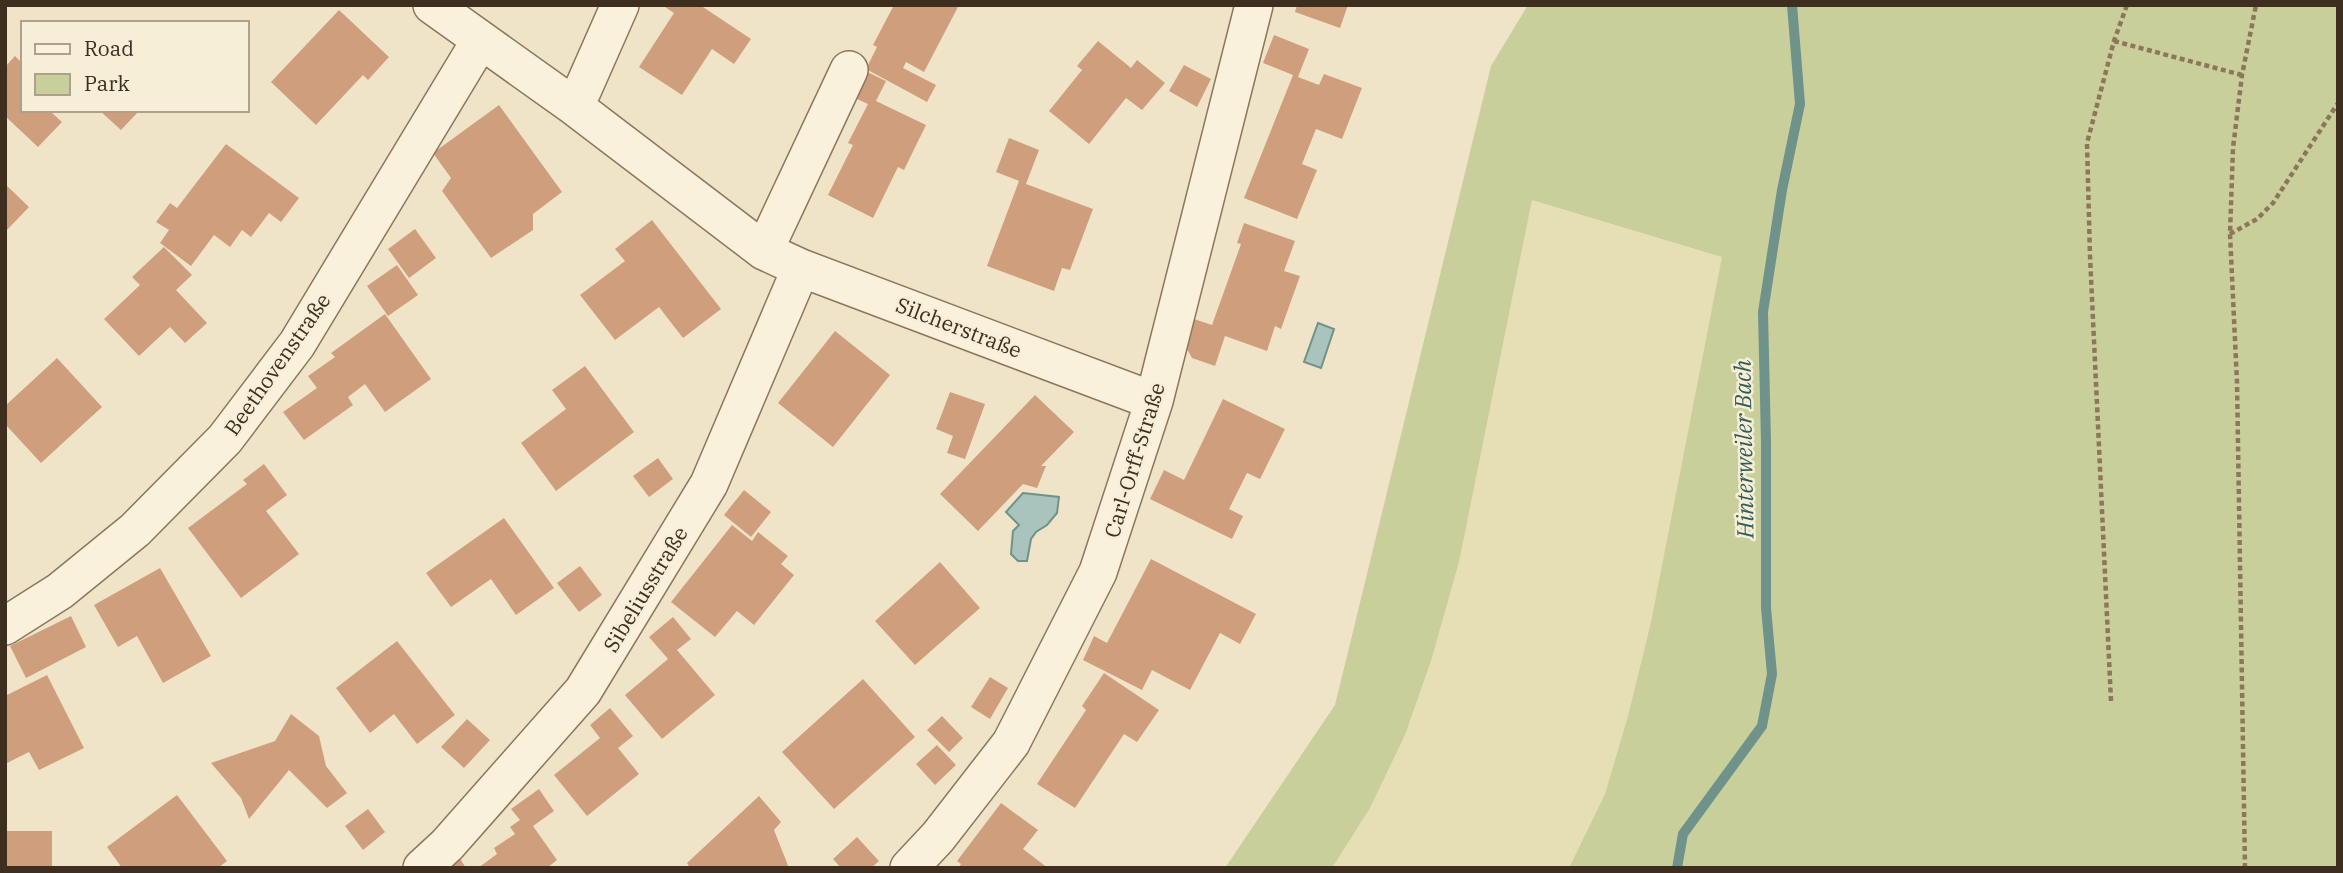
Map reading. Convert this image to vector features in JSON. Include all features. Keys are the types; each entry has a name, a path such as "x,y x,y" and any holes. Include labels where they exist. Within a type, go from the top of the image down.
{"street":[{"name":"Silcherstraße","path":"432,5 575,107 764,251 801,268 1154,401"},
{"path":"575,107 620,5"},
{"name":"Carl-Orff-Straße","path":"909,868 938,836 1011,743 1098,572 1154,401 1254,5"},
{"name":"Beethovenstraße","path":"5,626 60,591 135,530 225,439 297,344 480,41"},
{"path":"764,251 849,70"},
{"name":"Sibeliusstraße","path":"422,868 447,845 583,691 709,484 801,268"}],"path":[{"path":"2111,701 2087,143 2114,41 2127,5"},
{"path":"2245,868 2237,382 2230,234 2233,148 2242,75 2256,5"},
{"path":"2114,41 2242,75"},
{"path":"2230,234 2257,219 2273,203 2338,103"}],"shaded area":[{"path":"1532,200 1723,257 1651,622 1605,794 1569,868 1332,868 1370,808 1405,735 1431,661 1459,562"}],"green space":[{"path":"1528,5 2338,5 2338,868 1569,868 1605,794 1628,716 1651,622 1722,257 1532,200 1459,562 1431,661 1405,735 1370,808 1332,868 1225,868 1335,705 1491,66"}],"water":[{"path":"1318,323 1334,329 1321,368 1304,362"},
{"path":"1023,493 1059,497 1057,513 1031,539 1027,561 1018,561 1011,554 1013,531 1019,525 1006,512"}],"building":[{"path":"662,5 705,5 703,7 751,39 734,64 712,49 682,95 639,67 674,13"},
{"path":"894,5 959,5 924,72 906,62 903,68 936,85 927,102 866,69 877,47 873,45"},
{"path":"1297,5 1348,5 1340,28 1295,12"},
{"path":"339,10 389,57 368,80 363,75 316,125 271,82"},
{"path":"1274,35 1309,49 1298,77 1319,85 1324,74 1362,88 1342,139 1316,129 1302,164 1317,170 1297,219 1244,198 1293,75 1263,63"},
{"path":"1098,41 1131,68 1137,60 1165,83 1142,110 1126,98 1089,144 1049,111 1082,70 1077,66"},
{"path":"15,56 21,62 21,112 53,112 62,122 38,147 5,116 5,67"},
{"path":"1184,65 1211,79 1197,107 1169,91"},
{"path":"857,67 886,81 876,101 926,125 904,170 898,167 873,218 828,195 853,145 848,143 868,104 844,93"},
{"path":"499,105 562,192 533,214 533,230 491,258 442,191 451,178 433,153"},
{"path":"101,112 138,112 121,130"},
{"path":"1009,138 1039,150 1026,184 1093,209 1070,270 1062,268 1054,291 987,266 1019,181 996,172"},
{"path":"226,144 299,198 281,222 269,213 251,237 242,230 230,247 214,235 191,266 160,243 169,230 156,222 170,203 177,208"},
{"path":"5,184 29,207 5,232"},
{"path":"652,220 721,309 683,338 659,307 615,340 580,295 625,261 615,249"},
{"path":"1244,223 1295,241 1284,271 1300,276 1281,329 1275,326 1267,351 1225,336 1215,366 1192,358 1183,342 1191,318 1212,325 1241,244 1237,243"},
{"path":"415,229 436,258 409,278 388,249"},
{"path":"164,247 192,275 176,290 207,323 185,343 170,327 139,356 104,319 140,285 132,277"},
{"path":"397,265 418,295 388,316 367,286"},
{"path":"385,314 431,379 385,412 365,384 348,397 353,405 304,440 283,412 317,388 308,376 335,357 331,353"},
{"path":"835,331 890,375 833,447 778,403"},
{"path":"57,358 102,407 41,463 5,424 5,406"},
{"path":"585,366 634,432 556,491 521,443 566,409 552,390"},
{"path":"950,392 985,404 965,459 947,453 953,436 936,429"},
{"path":"1035,395 1074,432 1041,466 1046,466 1037,488 1023,484 978,531 940,494"},
{"path":"1223,399 1285,429 1260,479 1247,473 1229,509 1243,516 1232,539 1150,499 1164,470 1184,480"},
{"path":"658,458 673,479 649,497 633,476"},
{"path":"264,464 287,495 266,511 299,554 241,598 188,528 247,484 243,480"},
{"path":"744,490 771,512 751,537 724,515"},
{"path":"504,518 554,588 516,615 491,579 451,607 426,573"},
{"path":"732,525 752,541 758,532 788,556 781,564 794,575 754,625 737,611 715,637 671,602"},
{"path":"1151,559 1256,614 1240,644 1220,633 1190,690 1152,670 1142,690 1083,660 1094,636 1107,643"},
{"path":"940,562 980,608 915,665 875,621"},
{"path":"580,566 602,595 579,612 557,583"},
{"path":"160,568 211,656 163,683 137,636 118,647 94,605"},
{"path":"71,616 86,647 26,678 10,646"},
{"path":"673,617 691,639 677,650 715,695 662,739 625,695 668,659 649,637"},
{"path":"397,641 455,715 417,744 394,714 370,733 336,688"},
{"path":"1104,673 1159,710 1137,742 1124,734 1075,808 1037,784 1086,710 1082,706"},
{"path":"47,675 84,748 39,770 29,752 5,764 5,696"},
{"path":"990,677 1008,688 990,719 971,707"},
{"path":"863,679 915,737 834,809 782,752"},
{"path":"610,708 633,736 618,748 639,774 587,816 554,775 600,738 590,725"},
{"path":"291,714 319,736 326,766 347,793 327,808 289,770 249,819 241,798 211,763 275,741"},
{"path":"942,716 963,738 949,752 927,730"},
{"path":"467,719 490,740 464,768 441,747"},
{"path":"937,745 956,765 935,785 916,764"},
{"path":"539,789 554,811 533,826 557,860 547,868 478,868 497,854 494,848 515,834 510,827 520,820 511,809"},
{"path":"177,795 227,861 218,868 122,868 107,847"},
{"path":"759,796 781,822 774,830 789,868 690,868 687,863"},
{"path":"1001,803 1038,830 1023,849 1048,868 958,868 961,864 957,861"},
{"path":"368,809 385,832 363,850 345,826"},
{"path":"5,831 52,831 52,868 5,868"},
{"path":"857,837 879,861 871,868 841,868 833,859"},
{"path":"457,854 466,868 437,868"}],"waterway":[{"name":"Hinterweiler Bach","path":"1677,868 1683,834 1762,726 1772,674 1766,608 1763,312 1782,190 1800,104 1792,5"}]}
